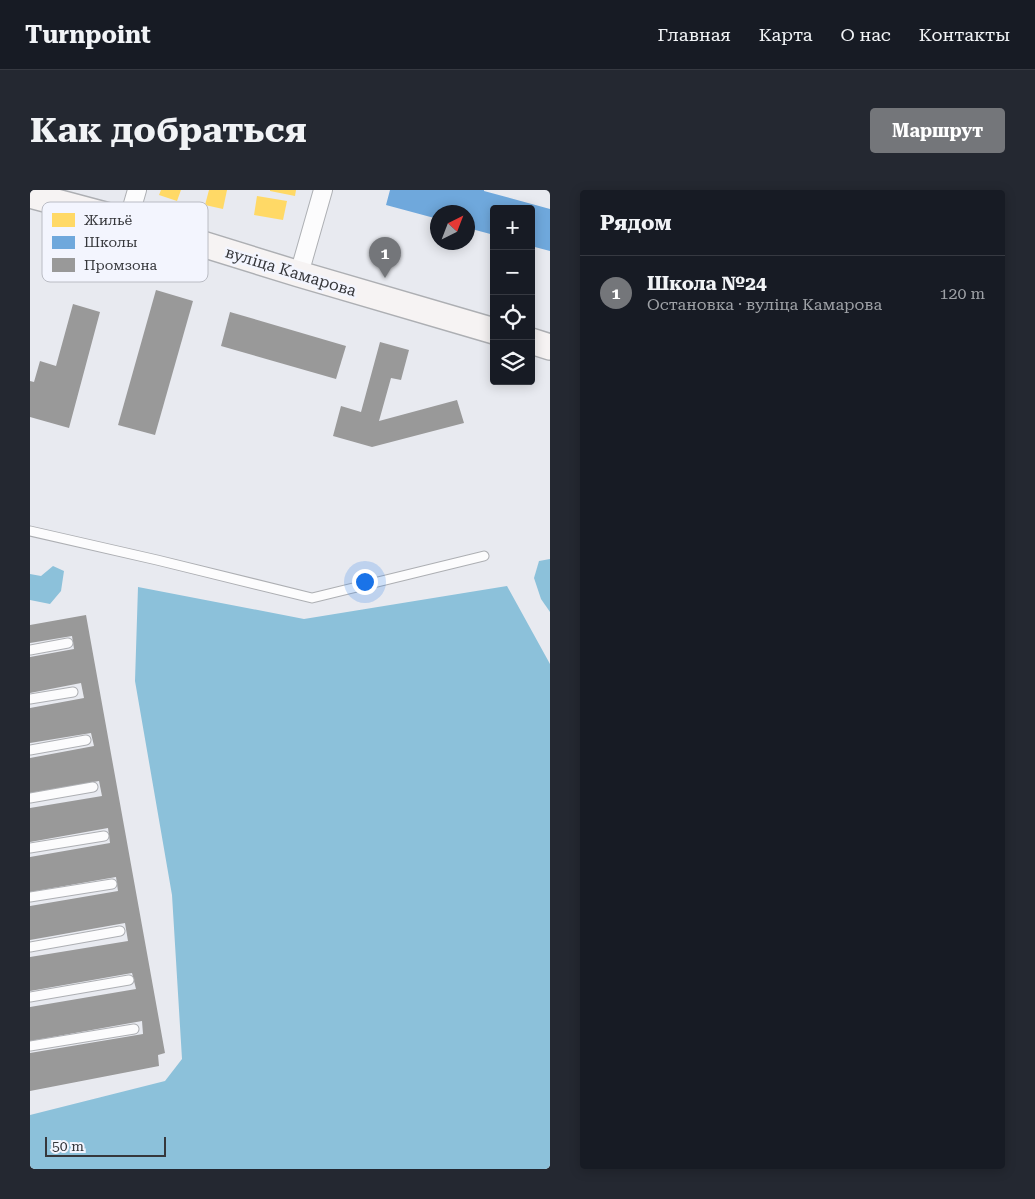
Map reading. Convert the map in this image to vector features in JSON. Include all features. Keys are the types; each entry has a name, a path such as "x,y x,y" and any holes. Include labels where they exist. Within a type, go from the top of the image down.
{"street":[{"path":"299,274 323,190"},
{"name":"вуліца Камарова","path":"30,194 59,202"},
{"name":"вуліца Камарова","path":"208,246 490,330"},
{"path":"535,343 550,347"}],"lane":[{"path":"30,531 312,598 484,556"},
{"path":"30,650 68,643"},
{"path":"30,700 73,692"},
{"path":"30,750 86,740"},
{"path":"30,798 94,787"},
{"path":"30,848 104,836"},
{"path":"30,897 112,884"},
{"path":"30,947 120,931"},
{"path":"30,997 129,980"},
{"path":"30,1046 134,1028"}],"water":[{"path":"550,559 550,612 541,599 534,578 539,561"},
{"path":"53,566 64,571 61,591 50,604 30,600 30,574 41,576"},
{"path":"507,586 550,664 550,1169 30,1169 30,1115 165,1081 182,1059 172,895 135,681 138,587 304,619"}],"building: Жильё":[{"path":"161,190 181,190 177,201 159,195"},
{"path":"209,190 227,190 223,209 208,206 208,202 206,202"},
{"path":"270,190 296,190 295,196"},
{"path":"257,196 287,201 283,220 254,215"}],"building: Школы":[{"path":"390,190 484,190 550,209 550,251 535,247 535,205 490,205 490,234 475,230 475,205 430,205 430,217 386,205"}],"building: Промзона":[{"path":"156,290 193,301 155,435 118,425"},
{"path":"73,304 100,312 69,428 30,417 30,381 34,382 40,361 56,366"},
{"path":"230,312 346,346 336,379 221,346"},
{"path":"380,342 409,350 401,380 391,378 379,421 457,400 464,423 372,447 333,436 341,406 361,412"},
{"path":"86,615 165,1053 158,1055 159,1066 30,1091 30,1053 143,1034 142,1021 30,1041 30,1007 136,989 132,973 30,991 30,957 128,941 125,923 30,940 30,906 118,891 116,877 30,892 30,857 110,843 108,828 30,842 30,808 102,796 99,781 30,793 30,758 94,746 91,733 30,743 30,708 84,698 81,683 30,693 30,657 74,649 72,636 30,643 30,625"}],"place":[{"name":"Школа №24","path":"385,278"}]}
